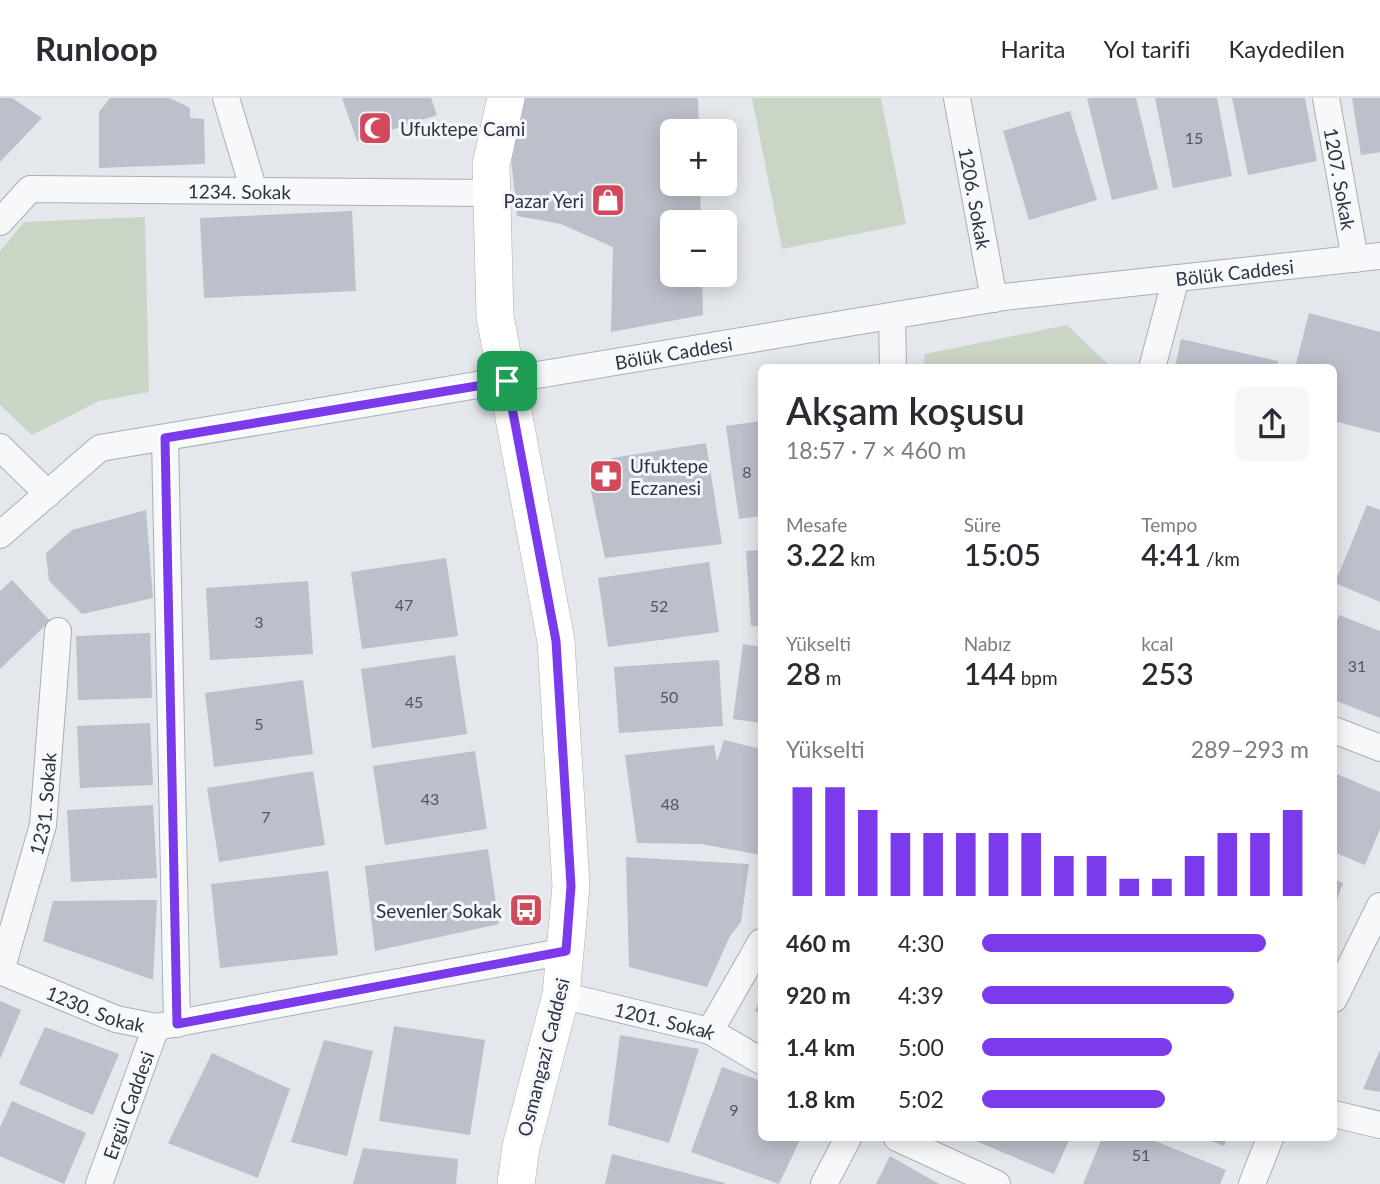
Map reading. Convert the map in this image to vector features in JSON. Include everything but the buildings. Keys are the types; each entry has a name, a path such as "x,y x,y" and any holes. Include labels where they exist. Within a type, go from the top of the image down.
{"main road":[{"name":"Osmangazi Caddesi","path":"506,98 491,165 495,316 556,641 571,886 562,995 521,1147 516,1184"}],"street":[{"path":"226,98 254,191"},
{"name":"1207. Sokak","path":"1326,98 1367,258"},
{"name":"1206. Sokak","path":"964,100 994,299"},
{"name":"1234. Sokak","path":"0,222 30,189 492,193"},
{"name":"Bölük Caddesi","path":"0,535 100,448 994,299 1367,258"},
{"path":"1153,364 1176,278"},
{"path":"892,316 892,364"},
{"path":"165,438 167,1026"},
{"path":"0,447 48,494"},
{"name":"1231. Sokak","path":"1,971 43,825 58,631"},
{"path":"1337,731 1380,748"},
{"path":"1337,993 1380,906"},
{"path":"710,1031 758,947"},
{"name":"1230. Sokak","path":"1,971 116,1019 167,1026 566,951"},
{"name":"1201. Sokak","path":"562,995 710,1031 758,1059"},
{"name":"Ergül Caddesi","path":"99,1184 167,1026"},
{"path":"1337,1115 1380,1125"},
{"path":"824,1184 846,1141"},
{"path":"903,1141 996,1184"},
{"path":"1252,1184 1269,1141"}],"green space":[{"path":"752,98 881,98 906,224 782,249"},
{"path":"145,217 149,392 99,401 32,435 0,405 0,251 24,222"},
{"path":"1067,325 1108,364 923,364 925,354"}],"place":[{"name":"Ufuktepe Cami","path":"375,128"},
{"name":"Pazar Yeri","path":"608,200"},
{"name":"Ufuktepe Eczanesi","path":"606,476"},
{"name":"Sevenler Sokak","path":"526,910"}],"route":[{"path":"507,381 556,641 571,886 566,951 177,1024 165,438 507,381"}]}
